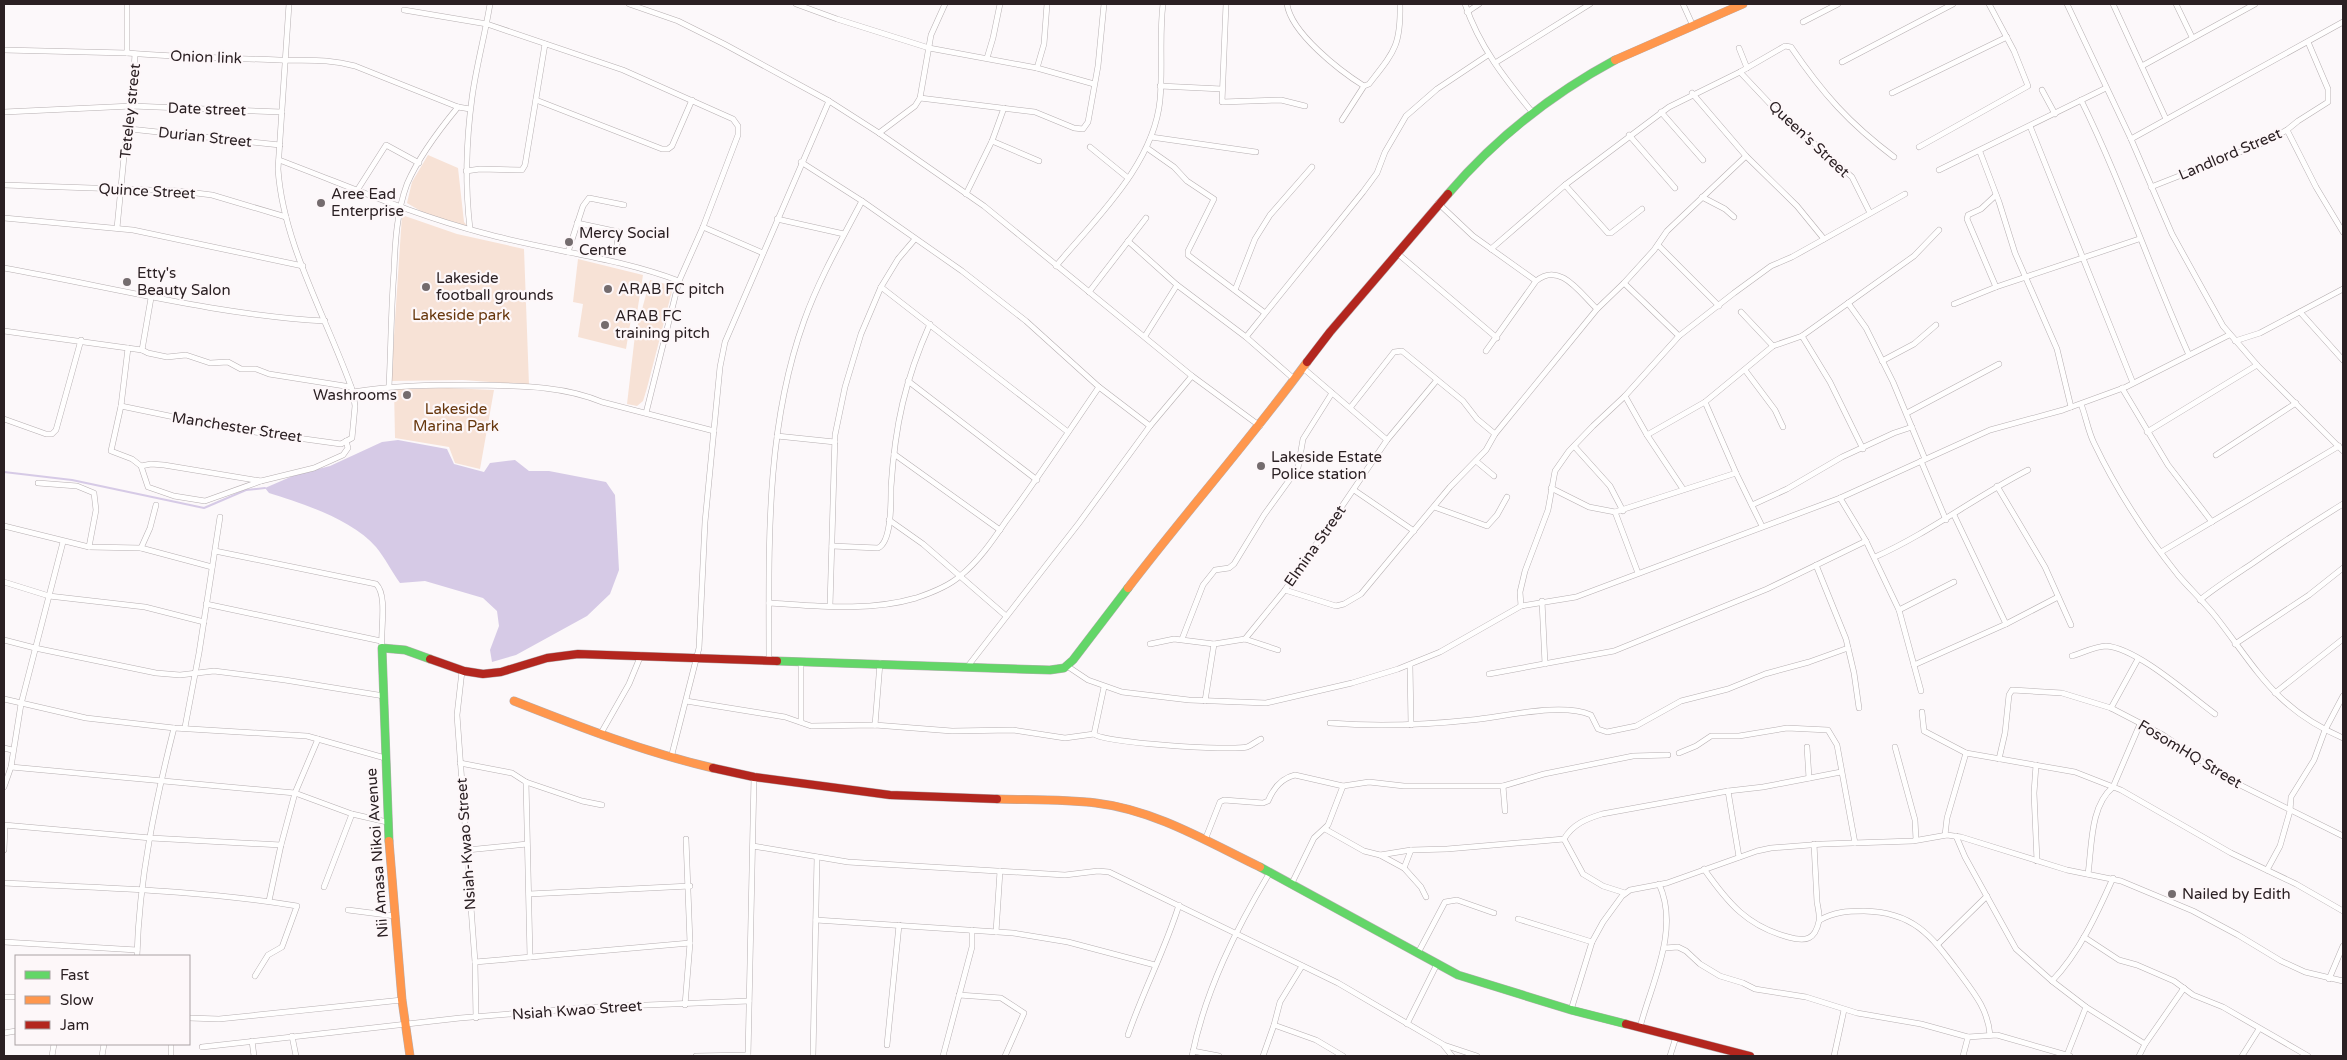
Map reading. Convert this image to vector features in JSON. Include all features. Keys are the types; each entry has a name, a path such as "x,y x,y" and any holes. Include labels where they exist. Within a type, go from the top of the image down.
{"street":[{"path":"127,4 127,51"},
{"path":"128,348 121,406 111,451 132,459 141,466 148,487 191,500 205,501 261,481 328,462 343,455 348,448 346,442 352,438 355,406 352,390 303,266 286,217 279,185 289,4"},
{"path":"470,229 466,171 470,109 490,4"},
{"path":"629,4 678,21 829,101 879,133 966,194 1145,336 1192,376 1260,426"},
{"path":"796,4 836,19 929,48 1037,68 1094,84"},
{"path":"879,133 915,106 920,98 931,35 945,4"},
{"path":"987,58 1000,4"},
{"path":"1037,68 1044,44 1047,4"},
{"path":"920,98 1035,112 1074,128 1083,129 1088,122 1098,66 1104,4"},
{"path":"1056,266 1128,178 1147,148 1160,100 1163,4"},
{"path":"1226,4 1222,102 1281,100 1305,106"},
{"path":"1286,4 1290,16 1309,42 1364,86"},
{"path":"1342,120 1364,86 1369,84 1396,46 1399,36 1400,4"},
{"path":"1464,4 1488,54 1533,113"},
{"path":"1467,12 1479,4"},
{"path":"1495,63 1590,4"},
{"path":"1683,4 1693,26"},
{"path":"206,604 382,644 462,671 477,674 494,673 546,658 578,654 801,660 1050,670 1067,666 1177,524 1260,426 1330,332 1438,202 1498,142 1533,113 1593,72 1630,52 1743,4"},
{"path":"1803,22 1838,4"},
{"path":"1842,62 1954,4"},
{"path":"1919,147 2028,86 1989,4"},
{"path":"2067,4 2131,139 2172,234 2229,335 2343,451"},
{"path":"2113,4 2166,119"},
{"path":"2176,4 2192,37"},
{"path":"2142,66 2255,4"},
{"path":"404,10 487,24 623,70 733,119 738,126 738,135 703,227 679,282 646,414"},
{"path":"2131,139 2343,22"},
{"path":"1892,94 2006,37"},
{"name":"Landlord Street","path":"2151,187 2263,143 2287,130 2328,102 2328,89 2308,42"},
{"path":"466,171 480,169 522,170 525,165 546,44"},
{"path":"1491,249 1565,185 1661,112 1692,94 1740,72 1785,46 1791,47 1811,77 1840,112 1855,127 1894,157"},
{"path":"1739,48 1747,68"},
{"name":"Onion link","path":"4,50 127,51 135,54 286,60 321,59 355,66 458,107 470,109"},
{"name":"Teteley street","path":"118,228 126,136 130,129 135,54"},
{"path":"1246,337 1377,173 1385,152 1406,116 1437,89 1488,54"},
{"name":"Queen’s Street","path":"1740,72 1773,107 1852,177 1870,213"},
{"path":"1160,86 1222,89"},
{"path":"1939,170 1980,152 2106,88"},
{"path":"2042,90 2055,114"},
{"path":"1692,94 1746,156 1797,206 1824,238"},
{"path":"536,100 662,149 668,149 672,146 692,100"},
{"path":"2081,100 2189,355"},
{"path":"671,758 697,658 705,522 720,367 725,342 801,162 829,101"},
{"name":"Date street","path":"4,112 132,106 282,112"},
{"path":"390,386 395,253 401,206 408,183 419,162 438,131 458,107"},
{"path":"966,194 992,141 1004,108"},
{"path":"1661,112 1703,160"},
{"path":"2030,126 2133,383"},
{"name":"Durian Street","path":"130,129 280,145"},
{"path":"2287,130 2316,187 2343,232"},
{"path":"1629,135 1675,188"},
{"path":"1151,137 1256,152"},
{"path":"992,141 1040,161"},
{"path":"358,190 386,145 419,162"},
{"path":"1090,147 1128,178"},
{"path":"1147,148 1174,167 1187,181 1213,196 1214,202 1188,251 1188,256 1265,313"},
{"path":"1980,152 2010,241 2057,349 2071,407"},
{"path":"1285,590 1328,605 1344,604 1361,594 1434,507 1486,450 1495,434 1597,308 1624,284 1658,245 1667,231 1746,156"},
{"path":"279,160 434,220 645,269 679,282"},
{"path":"801,162 915,240 928,246 962,271 1026,321 1099,387 1150,426"},
{"path":"1235,290 1256,239 1265,223 1312,168"},
{"name":"Quince Street","path":"4,185 180,191 212,195 286,217"},
{"path":"1565,185 1608,233 1611,233 1642,209"},
{"path":"1521,606 1520,592 1525,571 1548,510 1555,471 1574,446 1625,396 1679,336 1772,266 1905,194"},
{"path":"1996,195 1981,208 1968,215 1967,219 1996,287"},
{"path":"1702,196 1725,209 1734,217"},
{"path":"568,252 583,206 589,198 624,205"},
{"path":"769,660 773,456 788,372 823,272 862,202"},
{"path":"1438,202 1458,224 1536,281"},
{"path":"4,218 118,228 303,266"},
{"path":"1089,292 1146,218"},
{"path":"777,219 844,234"},
{"path":"577,223 619,232 616,251"},
{"path":"703,227 763,253"},
{"path":"1647,435 1705,402 1773,346 1802,336 1914,256 1939,230"},
{"path":"1954,304 1996,287 2140,239"},
{"path":"830,606 834,442 845,388 861,334 881,287 902,253 915,240"},
{"path":"1128,241 1177,285 1246,337 1294,379"},
{"path":"1658,245 1719,306"},
{"path":"1396,253 1497,338"},
{"path":"4,268 92,284 151,298 284,318 325,321"},
{"path":"1486,351 1536,281 1546,275 1553,273 1561,276 1597,308"},
{"path":"1624,284 1679,336"},
{"path":"1145,336 1177,285"},
{"path":"881,287 1068,432"},
{"path":"2235,341 2260,333 2343,289"},
{"path":"142,350 151,298"},
{"path":"1848,303 1866,328 1907,413 1946,520"},
{"path":"1741,312 1773,346"},
{"path":"2300,312 2341,353 2343,360"},
{"path":"832,546 861,549 882,546 885,542 889,520 900,406 918,350 930,324"},
{"path":"1882,361 1914,344 1936,325"},
{"path":"4,331 81,340 142,350 167,357 186,355 210,363 228,362 241,368 256,369 270,374 352,390 390,386 516,385 538,387 588,396 602,402 714,431"},
{"path":"1067,666 1088,680 1104,687 1158,697 1205,701 1266,703 1352,684 1410,665 1440,652 1521,606 1576,596 1840,498 1990,430 2081,404 2122,388 2229,335"},
{"path":"1802,336 1830,382 1863,449"},
{"path":"4,419 46,434 52,434 56,430 81,340"},
{"path":"1350,408 1394,352 1402,351 1463,401 1477,419 1495,434"},
{"path":"1907,413 1998,364"},
{"path":"2148,432 2257,365"},
{"path":"1303,368 1387,440"},
{"path":"1745,370 1775,410 1783,427"},
{"path":"968,666 1079,523 1150,426 1192,376"},
{"name":"Elmina Street","path":"1246,639 1285,590 1387,440 1437,380"},
{"path":"908,381 1037,480"},
{"path":"769,604 870,606 916,598 941,588 960,576 1000,530 1037,480 1099,387"},
{"path":"2122,388 2168,465 2212,522"},
{"path":"1182,639 1203,584 1216,570 1229,568 1234,564 1264,516 1298,468 1303,439 1332,394"},
{"path":"1625,396 1647,435 1684,489"},
{"path":"1705,402 1762,526"},
{"path":"2216,455 2296,403"},
{"path":"2081,404 2094,444 2131,509 2161,552 2275,693 2299,714 2325,730 2343,738"},
{"name":"Manchester Street","path":"121,406 232,429 341,444 346,442"},
{"path":"1752,505 1787,489 1829,464 1894,433 1912,427"},
{"path":"777,436 834,442"},
{"path":"1574,446 1610,486 1623,511"},
{"path":"2161,552 2338,446"},
{"path":"894,454 1000,530"},
{"path":"1476,461 1494,476"},
{"path":"141,466 151,464 164,465 261,481"},
{"path":"1875,557 1896,548 1946,520 1997,486 2028,470"},
{"path":"1551,488 1589,507 1615,512 1623,511 1736,473"},
{"path":"38,483 77,486 94,493 96,510 89,547"},
{"path":"1997,486 2045,568 2070,625"},
{"path":"1354,490 1414,531"},
{"path":"1434,507 1487,526 1507,497"},
{"path":"1840,498 1875,557 1899,610 1921,692"},
{"path":"2200,600 2221,582 2252,563 2276,545 2343,504"},
{"path":"141,548 150,528 156,505"},
{"path":"1615,512 1638,573"},
{"path":"1954,515 2006,624"},
{"path":"186,727 220,517"},
{"path":"889,520 923,544 1006,616"},
{"path":"4,526 89,547 141,548 212,567"},
{"path":"1489,674 1614,652 1767,589 1866,541"},
{"path":"4,787 11,767 12,750 21,704 64,542"},
{"path":"215,551 376,584 380,587 382,601 382,644"},
{"path":"1816,565 1848,648 1859,708"},
{"path":"2235,644 2309,595 2343,568"},
{"path":"4,582 49,596 145,607 204,622"},
{"path":"1899,610 1954,582"},
{"path":"1914,665 2006,624 2058,597"},
{"path":"1542,602 1545,664"},
{"path":"1150,644 1182,639 1214,644 1246,639 1278,650"},
{"path":"2275,693 2343,639"},
{"path":"4,640 156,673 180,675 214,671 384,696"},
{"name":"Nii Amasa Nikoi Avenue","path":"382,644 387,822 402,1000 410,1056"},
{"path":"1205,701 1214,644"},
{"path":"2072,656 2105,646 2122,649 2155,668 2215,714"},
{"path":"1330,723 1411,725 1472,720 1524,712 1581,712 1593,717 1598,729 1607,732 1642,724 1681,701 1728,689 1765,674 1809,662 1848,648"},
{"path":"600,735 629,684 640,655"},
{"path":"2111,708 2138,659"},
{"path":"801,660 801,722"},
{"path":"876,725 880,663"},
{"path":"1410,665 1411,725"},
{"name":"Nsiah-Kwao Street","path":"462,671 458,715 475,962 476,1018"},
{"path":"1094,734 1104,687"},
{"name":"FosomHQ Street","path":"1999,759 2005,733 2009,695 2012,690 2062,693 2111,708 2163,735 2228,779 2343,836"},
{"path":"2266,870 2280,846 2290,811 2291,797 2304,779 2314,760 2325,730 2343,696"},
{"path":"4,699 86,718 174,728 186,727 294,735 318,739 385,758"},
{"path":"514,701 600,735 671,758 754,776 890,795 1096,803 1120,807 1163,820 1205,840 1270,872 1437,964 1481,983 1572,1010 1750,1056"},
{"path":"686,701 784,718 817,726 876,725 952,731 1013,730 1065,738 1094,734 1097,737 1120,741 1194,747 1247,747 1261,739"},
{"path":"1922,712 1924,731 1966,753 2075,772 2114,786 2231,853 2343,911"},
{"path":"2088,874 2098,809 2107,792 2114,786 2140,724"},
{"path":"137,955 140,890 160,781 174,728"},
{"path":"1679,753 1696,746 1711,736 1739,736 1787,728 1819,728 1828,730 1837,745 1855,843"},
{"path":"269,901 295,793 318,739"},
{"path":"1895,747 1915,820 1916,840"},
{"path":"4,748 12,750"},
{"path":"1807,748 1809,778"},
{"path":"1945,835 1947,818 1966,753"},
{"path":"1205,840 1220,802 1224,800 1263,803 1268,801 1272,791 1279,784 1295,775 1343,786 1369,782 1404,786 1503,786 1544,774 1633,756 1668,754"},
{"path":"460,763 512,773 526,782 602,805"},
{"path":"2036,766 2034,793 2037,861"},
{"path":"11,767 295,793 352,814 387,822"},
{"path":"1564,839 1569,831 1584,820 1602,814 1841,772"},
{"path":"696,1056 748,1055 754,776"},
{"path":"526,782 530,957"},
{"path":"1291,885 1314,838 1324,829 1333,815 1343,786"},
{"path":"1503,786 1505,811"},
{"path":"1728,791 1739,857"},
{"path":"324,887 352,814"},
{"path":"4,850 4,825 151,838 281,845"},
{"path":"1324,829 1364,851 1380,855 1404,868 1421,887 1426,897"},
{"path":"1572,1010 1592,942 1603,922 1630,890 1676,880 1757,851 1814,844 1916,840 1945,835 1956,836 2037,861 2088,874 2113,878 2193,911 2281,961 2329,979 2343,982"},
{"path":"1956,836 1965,857 2019,953 2086,1007 2145,1044"},
{"path":"685,1005 690,943 690,886 686,839"},
{"path":"1380,855 1411,850 1447,849 1564,839"},
{"path":"1564,839 1583,874 1603,886 1625,894"},
{"path":"466,850 527,844"},
{"path":"1704,869 1728,901 1764,930 1793,939 1807,940 1811,938 1820,920 1814,844"},
{"path":"753,846 848,862 1065,874 1109,872 1338,983 1444,1045 1477,1056"},
{"path":"1404,868 1411,850"},
{"path":"813,1056 817,857"},
{"path":"996,932 1000,871"},
{"path":"1219,1056 1193,1053 1214,980 1236,934 1270,872"},
{"path":"2052,981 2062,971 2084,937 2113,878"},
{"path":"4,883 140,890 269,901 297,906 282,947 268,955 255,976"},
{"path":"1640,1027 1665,948 1665,897 1659,884"},
{"path":"529,894 690,886"},
{"path":"1938,944 1987,896"},
{"path":"1418,953 1445,902 1457,900 1494,913"},
{"path":"1128,1035 1141,996 1170,932 1179,906"},
{"path":"348,910 395,916"},
{"path":"1820,920 1836,913 1847,911 1888,913 1915,923 1938,944 1975,993 1986,1012 1990,1034"},
{"path":"1518,919 1592,942"},
{"path":"816,920 996,932 1068,942 1155,965"},
{"path":"887,1045 899,925"},
{"path":"943,1056 972,947 972,930"},
{"path":"2084,937 2119,960 2147,969 2174,981 2193,995 2223,1007 2308,1056"},
{"path":"4,942 137,950"},
{"path":"475,962 690,943"},
{"path":"2329,979 2343,946"},
{"path":"1665,948 1678,947 1720,976 1743,982 1755,990 1806,997 1844,1010 1921,1024 1968,1037 1990,1034 2069,1056 2086,1007"},
{"path":"1408,1024 1437,964"},
{"path":"1262,1056 1274,1025 1280,1002 1302,966"},
{"path":"2139,1056 2145,1044 2184,988"},
{"path":"959,995 1002,998 1024,1013 1005,1056"},
{"path":"190,1018 219,1019 402,1000"},
{"name":"Nsiah Kwao Street","path":"202,1047 406,1024 596,1007 749,1002"},
{"path":"1834,1056 1844,1010"},
{"path":"1274,1025 1316,1040 1335,1054 1343,1056"},
{"path":"2242,1056 2259,1028"},
{"path":"292,1036 296,1056"},
{"path":"1670,1056 1676,1037"},
{"path":"1963,1056 1968,1037"},
{"path":"252,1042 254,1056"},
{"path":"1444,1045 1452,1056"}],"green space":[{"path":"428,155 458,168 464,222 470,229 434,219 407,203 412,182"},
{"name":"Lakeside park","path":"402,215 457,234 524,249 529,385 463,380 391,381"},
{"name":"ARAB FC pitch","path":"578,259 643,275 637,313 632,313 626,349 578,337 583,304 573,302"},
{"path":"650,280 670,285 672,291 647,388 643,401 637,406 627,404 635,335"},
{"name":"Lakeside Marina Park","path":"448,388 494,390 480,469 455,463 449,447 395,438 394,389"}],"shaded area":[{"path":"398,440 447,449 454,464 484,472 490,463 515,460 529,471 549,471 606,482 615,495 619,570 610,594 587,616 516,655 492,662 490,650 499,626 497,611 483,598 425,581 400,583 376,547 366,537 341,521 311,507 269,493 265,488 295,475 330,466 382,442"}],"waterway":[{"path":"4,472 72,480 204,508 246,490 265,488"}],"traffic: fast":[{"path":"1448,194 1485,155 1525,120 1569,88 1615,60"},
{"path":"777,661 1050,670 1064,668 1073,660 1128,588"},
{"path":"389,841 382,648 405,650 430,659"},
{"path":"1260,867 1458,975 1571,1010 1626,1024"}],"traffic: slow":[{"path":"1615,60 1743,4"},
{"path":"1128,588 1263,420 1307,362"},
{"path":"514,701 637,747 713,768"},
{"path":"997,799 1096,803 1139,812 1181,828 1260,867"},
{"path":"389,841 402,1000 410,1056"}],"traffic: jam":[{"path":"1307,362 1330,332 1448,194"},
{"path":"430,659 464,671 483,674 501,672 547,658 578,654 777,661"},
{"path":"713,768 754,777 890,795 997,799"},
{"path":"1626,1024 1750,1056"}],"place":[{"name":"Aree Ead Enterprise","path":"321,203"},
{"name":"Mercy Social Centre","path":"569,242"},
{"name":"Etty's Beauty Salon","path":"127,282"},
{"name":"Lakeside football grounds","path":"426,287"},
{"name":"ARAB FC pitch","path":"608,289"},
{"name":"ARAB FC training pitch","path":"605,325"},
{"name":"Washrooms","path":"407,395"},
{"name":"Lakeside Estate Police station","path":"1261,466"},
{"name":"Nailed by Edith","path":"2172,894"}]}
